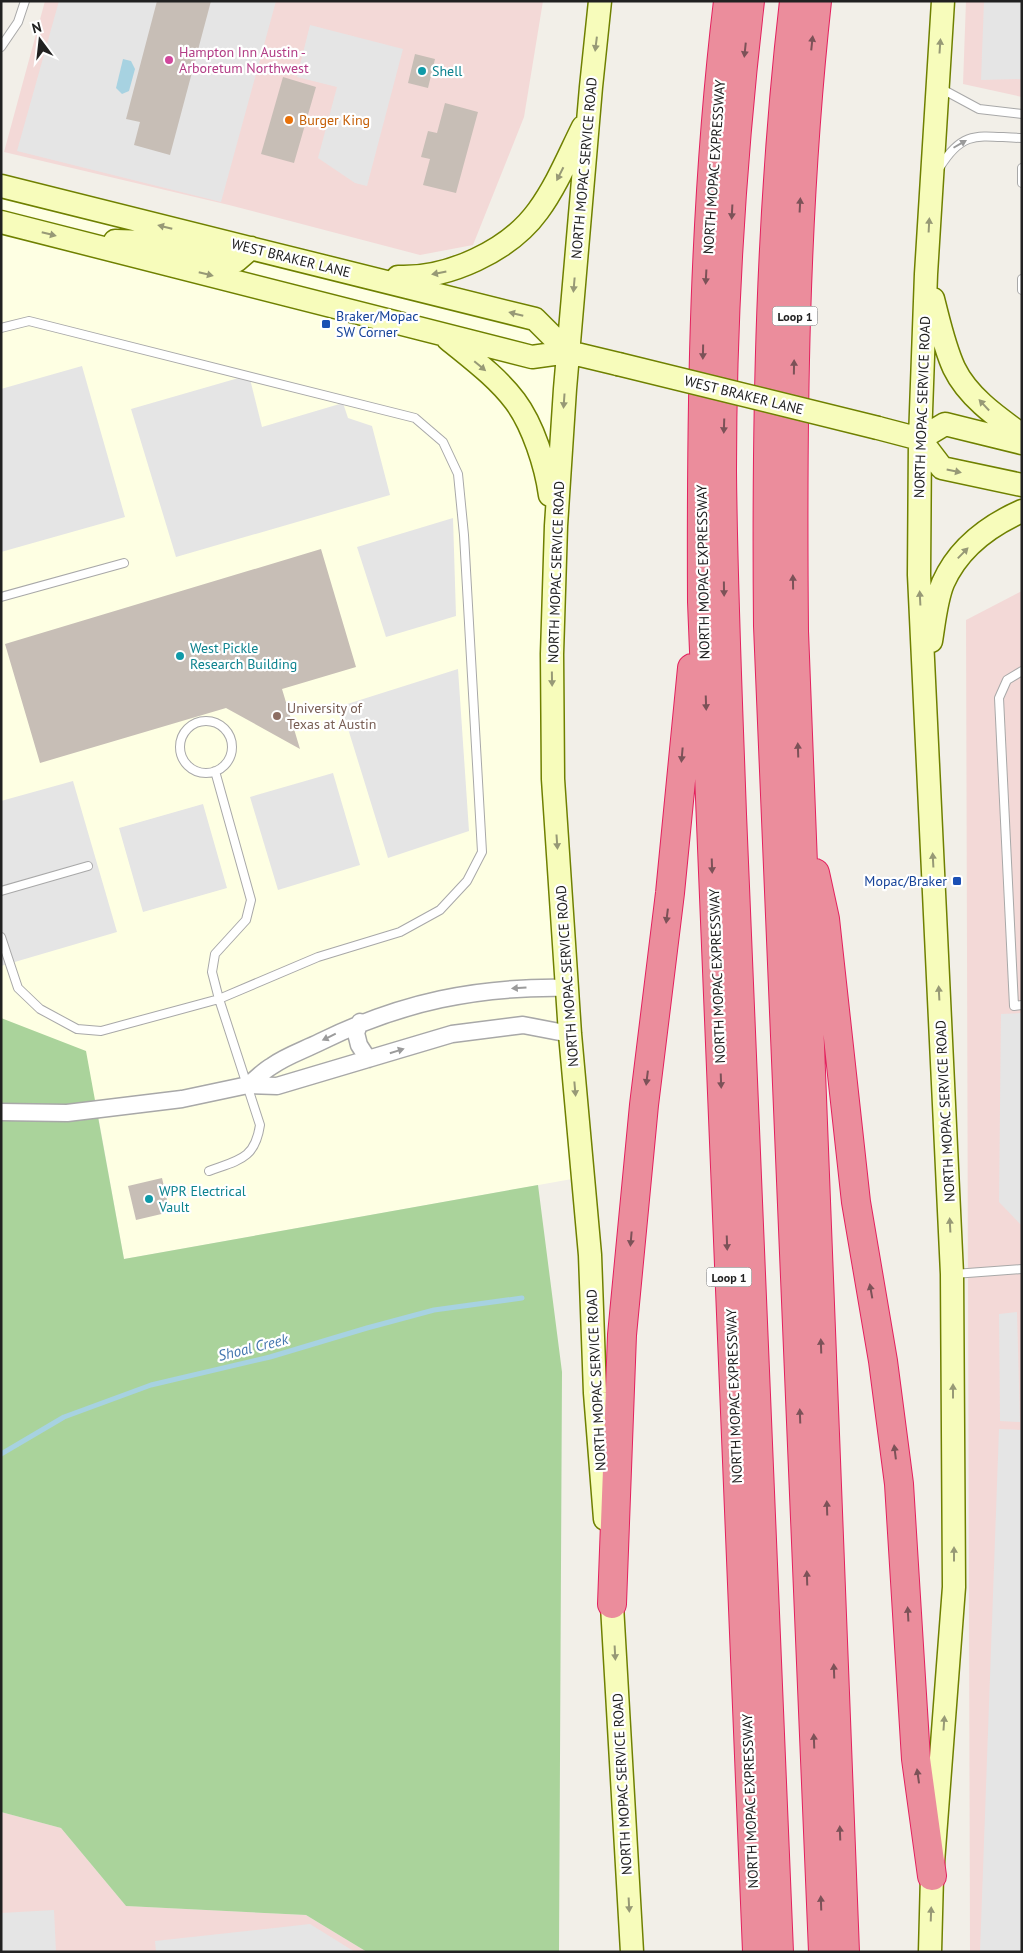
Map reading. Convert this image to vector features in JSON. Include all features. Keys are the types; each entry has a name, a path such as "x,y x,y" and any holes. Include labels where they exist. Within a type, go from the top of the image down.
{"highway":[{"name":"NORTH MOPAC EXPRESSWAY","path":"728,1 711,172 704,303 701,447 702,602 757,1952"},
{"path":"750,1 734,170 727,297 722,469 727,698 779,1952"},
{"path":"794,1 778,162 770,314 766,491 768,626 823,1952"},
{"name":"Loop 1","path":"817,1 802,167 792,435 794,631 845,1952"},
{"path":"612,1604 622,1334 644,1105 670,893 687,697 702,602"},
{"path":"799,798 825,919 856,1202 883,1361 898,1475 916,1759 932,1876"}],"main road":[{"name":"NORTH MOPAC SERVICE ROAD","path":"600,1 568,352 556,526 552,654 553,779 570,1034 590,1254 594,1393 612,1604 632,1952"},
{"name":"NORTH MOPAC SERVICE ROAD","path":"930,1952 932,1876 954,1588 952,1274 919,574 920,439 926,274 943,1"},
{"path":"365,276 415,278 450,271 482,257 515,234 538,212 558,179 589,114"},
{"name":"WEST BRAKER LANE","path":"1,186 535,319 568,352"},
{"name":"WEST BRAKER LANE","path":"1,222 532,357 568,352 920,439"},
{"path":"97,246 114,242 148,242 222,262 236,261 251,248"},
{"path":"926,274 942,337 955,370 991,413 1022,435"},
{"path":"443,335 495,379 516,402 526,419 547,472 556,526"},
{"path":"1022,443 945,424 920,439 942,468 1022,485"},
{"path":"925,681 942,585 958,557 983,533 1001,520 1022,511"}],"street":[{"path":"248,1085 272,1066 360,1022 414,1005 468,994 521,987 568,988"},
{"path":"360,1022 356,1033 359,1045 368,1059"},
{"path":"1,1112 67,1113 182,1099 248,1085 277,1086 452,1034 523,1025 570,1034"}],"lane":[{"path":"1,46 18,22 25,1"},
{"path":"937,86 979,109 1022,114"},
{"path":"931,182 951,149 964,140 978,136 1022,138"},
{"path":"1022,168 1022,183"},
{"path":"1022,279 1022,290"},
{"path":"1,328 29,321 414,418 443,442 458,474 464,535 482,852 467,881 440,910 400,932 318,957 219,999 101,1031 77,1029 40,1009 18,988 1,937"},
{"path":"1,597 124,563"},
{"path":"1022,671 1007,680 999,698 1014,1006 1022,1006"},
{"path":"208,720 221,724 230,734 233,749 231,757 221,769 215,771 205,773 191,768 182,758 179,746 182,735 190,725 208,720"},
{"path":"210,1171 242,1159 257,1144 260,1125 212,972 215,954 246,920 251,900 215,771"},
{"path":"1,891 88,866"},
{"path":"952,1274 1022,1269"}],"shaded area":[{"path":"45,1 543,1 524,117 473,245 420,255 229,205 4,152"},
{"path":"59,1 276,1 221,202 17,151"},
{"path":"966,1 1022,1 1022,97 963,84"},
{"path":"984,1 1022,1 1022,79 981,80"},
{"path":"310,25 403,49 367,186 355,183 318,158 337,87 297,77"},
{"name":"University of Texas at Austin","path":"1,186 535,319 568,352 552,654 583,1177 124,1259 97,1109 1,1112"},
{"path":"82,366 125,517 1,552 1,389"},
{"path":"249,375 262,427 343,403 348,418 372,426 390,495 176,557 131,409"},
{"path":"453,518 456,616 386,637 357,547"},
{"path":"1022,591 1022,1952 970,1952 966,620"},
{"path":"458,669 469,831 388,858 341,706"},
{"path":"333,773 360,865 278,890 250,797"},
{"path":"73,781 117,932 1,966 1,801"},
{"path":"203,804 227,888 143,912 119,828"},
{"path":"1022,1013 1022,1226 999,1202 1001,1014"},
{"path":"1017,1312 1020,1422 1000,1421 999,1314"},
{"path":"999,1429 1022,1430 1022,1952 980,1952"},
{"path":"1,1812 61,1828 126,1906 306,1915 367,1952 1,1952"},
{"path":"54,1910 56,1952 1,1952 1,1913"},
{"path":"310,1924 355,1952 156,1952 155,1941"}],"green space":[{"path":"1,1018 86,1051 124,1259 538,1185 562,1372 559,1952 367,1952 306,1915 126,1906 61,1828 1,1812"}],"water":[{"path":"123,59 131,61 135,69 129,91 122,94 116,88"}],"building":[{"name":"Hampton Inn Austin - Arboretum Northwest","path":"157,1 211,1 170,155 134,145 140,122 126,119"},
{"name":"Shell","path":"415,54 435,59 428,88 408,83"},
{"name":"Burger King","path":"283,77 316,87 294,163 261,154"},
{"name":"Shell","path":"445,103 478,112 456,193 423,185 430,159 421,157 428,131 437,133"},
{"name":"West Pickle Research Building","path":"321,549 356,667 282,689 300,749 226,708 40,763 5,644"},
{"name":"WPR Electrical Vault","path":"162,1178 170,1212 136,1220 128,1186"}],"waterway":[{"name":"Shoal Creek","path":"1,1454 64,1417 151,1385 270,1357 434,1310 522,1298"}],"place":[{"name":"Hampton Inn Austin - Arboretum Northwest","path":"169,60"},
{"name":"Shell","path":"422,71"},
{"name":"Burger King","path":"289,120"},
{"name":"Braker/Mopac SW Corner","path":"326,324"},
{"name":"West Pickle Research Building","path":"180,656"},
{"name":"University of Texas at Austin","path":"277,716"},
{"name":"Mopac/Braker","path":"957,881"},
{"name":"WPR Electrical Vault","path":"149,1199"}]}
